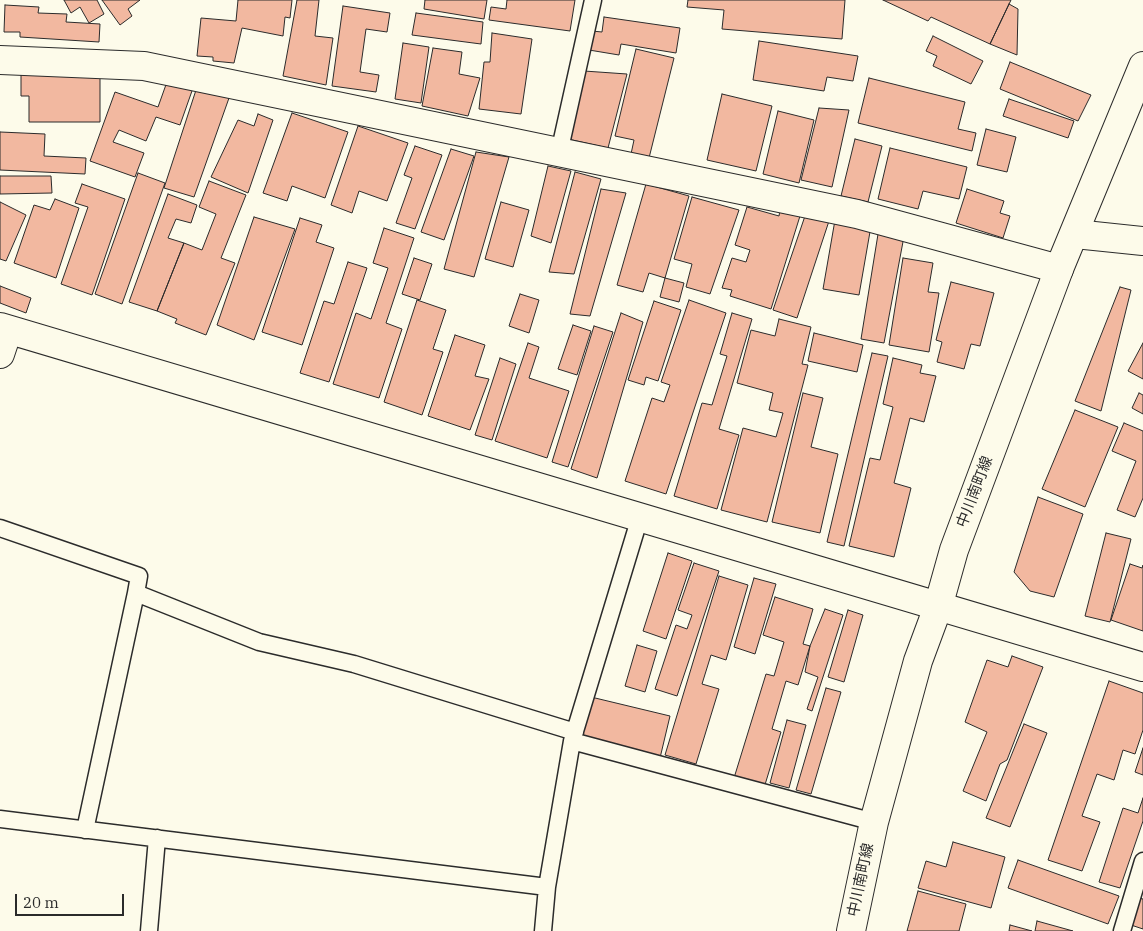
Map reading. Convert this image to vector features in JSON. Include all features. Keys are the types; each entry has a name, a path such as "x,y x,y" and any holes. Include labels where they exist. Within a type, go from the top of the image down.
{"street":[{"path":"0,60 144,66 857,214 1059,269"},
{"name":"中川南町線","path":"850,931 874,822 918,661 938,607 954,550 1059,269 1143,66"},
{"path":"1075,234 1143,241"},
{"path":"3,337 640,516 1143,667"}],"lane":[{"path":"559,153 592,0"},
{"path":"543,931 547,887 573,736 640,516"},
{"path":"0,528 139,576 85,830"},
{"path":"136,593 259,642 354,664 573,736 874,822"},
{"path":"0,819 547,887"},
{"path":"149,931 157,838"},
{"path":"1122,931 1143,861"}],"building":[{"path":"64,0 97,0 104,14 89,23 80,7 71,13"},
{"path":"102,0 140,0 128,9 132,16 120,25"},
{"path":"238,0 292,0 290,18 285,17 283,36 242,28 234,63 213,61 213,57 197,56 201,18 236,21"},
{"path":"297,0 319,0 315,36 333,38 326,85 283,76"},
{"path":"425,0 487,0 484,19 424,9"},
{"path":"507,0 575,0 570,31 489,20 491,7 506,9"},
{"path":"688,0 845,0 842,39 722,29 724,10 687,7"},
{"path":"883,0 1011,0 990,44 931,17 928,21"},
{"path":"1009,4 1018,9 1017,55 990,44"},
{"path":"5,5 39,7 38,13 67,14 66,22 100,24 99,42 20,37 20,32 4,32"},
{"path":"343,6 390,13 387,32 366,29 360,72 379,75 376,92 332,86"},
{"path":"416,13 483,22 481,44 412,35"},
{"path":"604,17 680,28 676,53 621,44 619,55 589,50 592,31 602,32"},
{"path":"492,33 532,39 521,114 479,109 484,62 490,62"},
{"path":"933,36 983,61 971,84 933,66 937,56 926,51"},
{"path":"759,41 858,56 853,81 827,77 824,91 753,80"},
{"path":"403,43 429,47 421,103 395,99"},
{"path":"433,48 462,52 459,74 480,78 468,116 422,106"},
{"path":"636,49 674,58 649,158 631,154 634,140 615,136"},
{"path":"1010,62 1091,95 1078,121 1000,89"},
{"path":"584,71 627,74 608,148 568,139"},
{"path":"21,73 100,73 100,122 29,122 29,96 21,96"},
{"path":"869,78 965,102 958,129 976,133 972,151 858,123"},
{"path":"168,79 193,88 180,125 156,117 146,141 119,130 113,142 144,153 135,177 90,161 115,92 158,107"},
{"path":"197,87 229,98 194,197 164,188"},
{"path":"722,94 772,106 756,171 707,160"},
{"path":"1009,99 1074,121 1068,138 1003,116"},
{"path":"819,108 849,110 832,187 801,180"},
{"path":"778,111 814,120 799,183 763,174"},
{"path":"292,113 348,132 325,198 292,186 287,201 263,193"},
{"path":"258,114 273,120 248,193 211,177 238,120 254,126"},
{"path":"358,126 408,143 387,201 359,191 352,213 331,205"},
{"path":"986,129 1016,137 1007,172 977,165"},
{"path":"0,132 45,134 44,156 86,158 85,174 0,170"},
{"path":"855,139 882,146 868,202 841,196"},
{"path":"415,146 442,155 415,229 396,223 412,178 404,175"},
{"path":"890,148 967,167 959,199 923,191 918,209 878,199"},
{"path":"451,149 474,156 444,240 421,232"},
{"path":"476,152 509,157 474,277 444,269"},
{"path":"548,166 571,171 551,243 531,236"},
{"path":"575,172 601,179 574,274 549,272"},
{"path":"138,173 165,183 122,304 95,294"},
{"path":"0,176 51,176 52,193 0,194"},
{"path":"209,181 246,195 221,258 235,263 206,335 175,323 177,319 157,311 184,243 202,250 216,214 199,207"},
{"path":"82,184 125,199 92,295 61,284 88,207 75,203"},
{"path":"646,184 689,196 665,278 649,273 643,292 617,285"},
{"path":"601,189 626,193 590,316 570,314"},
{"path":"967,189 1004,201 1000,213 1010,216 1003,238 956,223"},
{"path":"168,194 197,205 191,223 176,219 168,238 184,243 157,311 129,302"},
{"path":"692,197 739,210 710,294 686,287 692,264 674,259"},
{"path":"55,199 79,208 56,278 14,263 34,205 50,210"},
{"path":"0,202 26,215 6,261 0,259"},
{"path":"501,202 529,210 513,267 485,259"},
{"path":"747,207 779,216 780,210 800,216 771,309 730,296 732,290 722,288 732,258 746,262 750,250 735,245"},
{"path":"806,213 829,221 797,318 773,310"},
{"path":"254,217 295,229 254,340 217,325"},
{"path":"300,218 322,225 316,242 334,248 302,345 262,332"},
{"path":"835,220 871,226 859,295 823,289"},
{"path":"384,228 414,238 386,323 402,329 379,398 333,384 356,313 371,319 388,268 373,263"},
{"path":"879,228 905,231 884,343 861,339"},
{"path":"414,258 432,264 420,300 402,294"},
{"path":"903,258 933,263 928,292 939,293 929,352 889,345"},
{"path":"348,262 367,268 329,382 300,373 324,301 334,304"},
{"path":"665,278 684,283 679,302 660,297"},
{"path":"951,282 994,293 980,346 971,344 964,369 937,362 942,342 936,340"},
{"path":"0,286 31,298 26,313 0,303"},
{"path":"1120,287 1131,290 1101,411 1075,401"},
{"path":"520,294 539,300 529,333 509,326"},
{"path":"417,300 446,310 433,349 443,352 422,415 384,402"},
{"path":"689,300 726,313 666,494 625,481 652,398 664,402 670,385 661,382"},
{"path":"654,301 681,310 658,381 646,377 644,385 628,380"},
{"path":"621,313 643,322 597,478 571,469"},
{"path":"732,313 752,319 719,429 739,435 717,509 674,496 702,403 712,405 727,356 720,354"},
{"path":"779,319 811,327 802,364 808,365 767,522 721,510 743,428 776,437 783,413 769,410 773,393 737,383 751,330 775,336"},
{"path":"573,325 591,331 577,375 558,369"},
{"path":"594,326 613,332 568,467 552,462"},
{"path":"814,333 863,345 857,372 808,361"},
{"path":"455,335 485,345 475,376 489,379 470,430 428,416"},
{"path":"528,343 539,347 529,378 569,391 547,458 495,441"},
{"path":"1143,343 1143,379 1128,371"},
{"path":"872,353 888,356 844,546 827,542"},
{"path":"500,358 516,364 492,440 475,435"},
{"path":"893,358 922,365 920,373 936,376 924,422 910,418 894,483 911,488 894,557 849,546 870,458 880,460 893,407 883,404"},
{"path":"803,393 823,398 811,447 838,454 820,533 772,522"},
{"path":"1139,393 1143,395 1143,414 1132,408"},
{"path":"1075,410 1118,427 1085,507 1042,489"},
{"path":"1124,423 1143,431 1143,498 1135,517 1117,510 1136,461 1112,451"},
{"path":"1038,497 1083,514 1054,597 1030,591 1014,572"},
{"path":"1106,533 1131,539 1110,622 1085,616"},
{"path":"668,553 692,561 666,639 643,631"},
{"path":"694,563 719,571 677,696 655,689 676,625 687,629 692,615 678,610"},
{"path":"1130,564 1142,568 1143,565 1143,631 1111,620"},
{"path":"719,576 748,585 726,660 711,655 702,684 719,689 696,764 665,755"},
{"path":"754,578 776,584 755,654 734,647"},
{"path":"775,597 813,609 803,644 810,646 798,685 786,681 772,729 781,732 764,788 734,778 766,674 774,676 784,642 763,635"},
{"path":"825,609 843,615 812,711 807,709 818,677 805,672 810,646"},
{"path":"848,610 863,615 844,682 828,677"},
{"path":"637,645 657,651 645,692 625,686"},
{"path":"1012,656 1043,667 1007,760 1000,764 986,801 963,791 987,732 965,722 987,660 1008,667"},
{"path":"1109,681 1143,693 1143,730 1135,754 1123,750 1114,780 1097,774 1082,816 1100,822 1082,871 1048,860"},
{"path":"826,688 841,692 811,794 796,790"},
{"path":"591,697 670,716 660,758 581,740"},
{"path":"787,720 806,725 789,788 770,783"},
{"path":"1024,724 1047,733 1010,827 986,818"},
{"path":"1143,748 1143,775 1135,772"},
{"path":"1143,798 1143,821 1120,888 1099,882 1123,808 1138,813"},
{"path":"953,842 1005,857 991,908 918,888 926,861 946,867"},
{"path":"1018,860 1119,896 1108,924 1008,888"},
{"path":"918,891 966,904 959,931 907,931"},
{"path":"1139,898 1143,899 1143,929 1131,925"},
{"path":"1037,921 1073,931 1035,931"},
{"path":"1010,925 1032,931 1009,931"}]}
